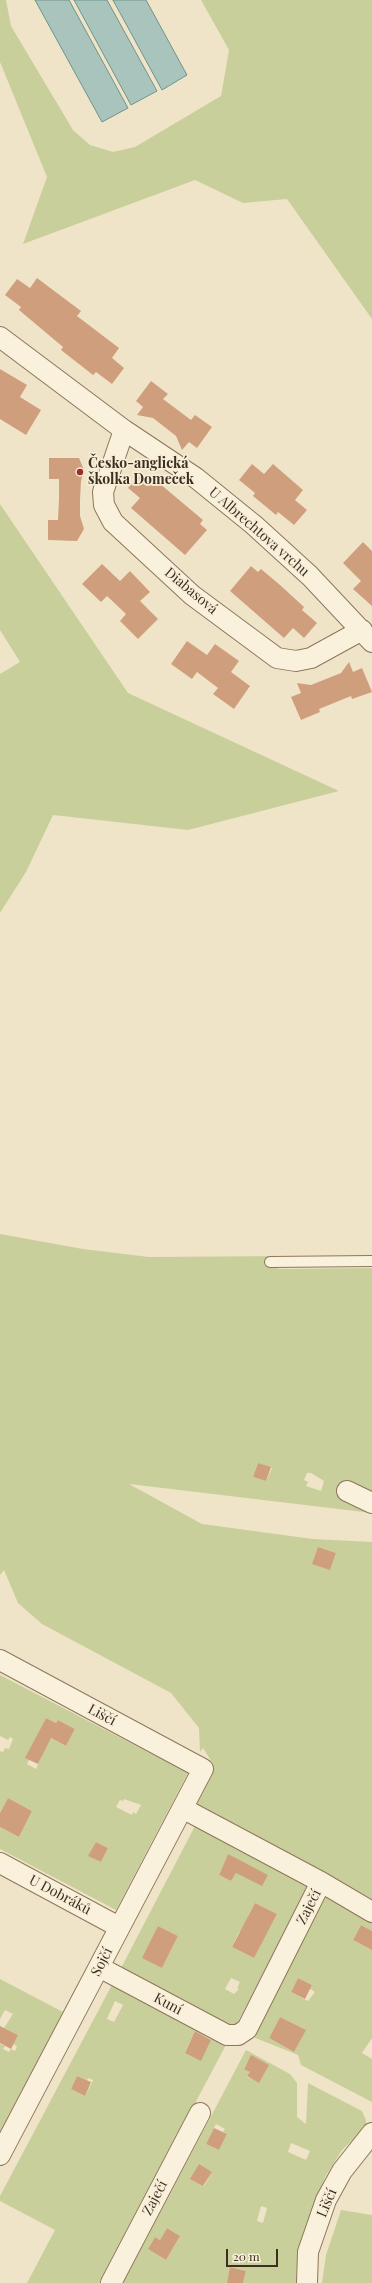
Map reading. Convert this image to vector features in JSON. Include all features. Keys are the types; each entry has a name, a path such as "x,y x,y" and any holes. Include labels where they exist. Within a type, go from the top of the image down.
{"street":[{"name":"U Albrechtova vrchu","path":"0,337 124,430 196,478 254,525 310,576 367,636"},
{"name":"Diabasová","path":"124,430 103,492 104,506 113,522 192,595 277,658 296,662 311,658 367,636"},
{"path":"347,1492 372,1503"},
{"name":"Liščí","path":"0,1660 203,1769"},
{"name":"Sojčí","path":"0,2155 119,1926 184,1809 203,1769"},
{"path":"184,1809 322,1882 372,1912"},
{"name":"U Dobráků","path":"0,1863 119,1926"},
{"name":"Zaječí","path":"238,2035 247,2029 322,1882"},
{"name":"Kuní","path":"99,1967 227,2035 238,2035"},
{"name":"Zaječí","path":"111,2283 200,2114"},
{"name":"Liščí","path":"307,2283 308,2252 326,2200 342,2171 372,2133"}],"lane":[{"path":"270,1262 372,1261"}],"green space":[{"path":"0,0 6,0 11,26 73,130 90,145 113,152 135,147 221,96 229,50 201,0 372,0 372,319 287,199 243,203 195,180 23,244 47,177 0,62"},
{"path":"0,504 128,693 339,791 188,830 53,815 26,872 0,913 0,674 20,662 0,630"},
{"path":"0,1234 83,1249 149,1257 283,1256 278,1269 372,1268 372,1513 129,1484 202,1524 313,1539 372,1542 372,1899 197,1804 213,1764 203,1748 200,1752 199,1728 171,1693 42,1624 18,1603 4,1570 0,1575","holes":["258,1463 272,1468 266,1481 253,1477","307,1473 311,1473 324,1481 321,1491 306,1486 308,1482 304,1480","318,1547 336,1553 330,1570"]},
{"path":"0,1675 188,1773 116,1910 0,1849 0,1827 19,1837 32,1811 8,1798 0,1813 0,1751 3,1752 5,1748 9,1749 13,1739 10,1737 8,1740 0,1736","holes":["46,1718 56,1723 58,1720 75,1729 66,1746 39,1732","33,1752 42,1756 36,1769 27,1764","124,1799 141,1805 136,1814 133,1812 132,1815 116,1807 120,1800 123,1801","96,1842 108,1848 101,1862 89,1856"]},
{"path":"195,1826 309,1886 234,2029 120,1970","holes":["228,1854 236,1873 231,1881 219,1875","255,1903 277,1914 270,1927 248,1916","158,1926 178,1936 162,1968","239,1932 261,1944 254,1958 232,1947","231,1978 240,1982 237,1988 239,1989 234,1994 225,1989"]},
{"path":"327,1895 372,1919 372,1931 361,1925 353,1940 372,1950 372,2038 362,2053 372,2059 372,2102 301,2065 298,2055 253,2037","holes":["298,1978 312,1985 310,1989 315,1992 308,2001 291,1992","280,2017 305,2030 294,2052 269,2038"]},
{"path":"0,1979 63,2012 0,2131 0,2044 5,2046 3,2049 9,2052 11,2049 15,2051 17,2046 13,2044 18,2035 4,2028 13,2014 5,2010 0,2019"},
{"path":"114,1981 228,2041 100,2283 27,2283 55,2230 0,2201 0,2196","holes":["115,2001 123,2005 114,2022 107,2019","195,2031 211,2039 201,2060 185,2052","77,2076 87,2080 88,2078 93,2080 85,2096 71,2089"]},
{"path":"246,2050 290,2074 297,2083 297,2117 306,2124 308,2083 362,2111 366,2120 366,2127 342,2150 325,2177 297,2263 296,2283 243,2283 246,2271 231,2267 227,2283 123,2283","holes":["251,2056 268,2065 259,2082 247,2077 250,2072 244,2068","216,2124 225,2129 223,2132 227,2134 219,2150 206,2144","291,2143 310,2151 306,2160 288,2152","199,2165 212,2172 204,2186 191,2179","261,2206 267,2208 263,2223 257,2221","167,2228 180,2236 166,2260 148,2249 155,2237 160,2240"]},
{"path":"341,2210 372,2215 372,2283 322,2283 326,2255"}],"water":[{"path":"35,0 69,0 128,108 102,122"},
{"path":"74,0 107,0 157,91 131,105"},
{"path":"113,0 146,0 187,75 162,90"}],"building":[{"path":"37,278 81,311 77,316 119,348 112,358 124,368 112,384 96,372 93,375 61,350 63,347 19,310 21,307 5,295 17,279 30,288"},
{"path":"0,369 27,385 20,397 41,410 26,435 0,419"},
{"path":"151,381 168,394 163,399 191,420 195,415 212,427 197,448 189,442 182,450 176,436 153,418 137,415 143,407 136,401"},
{"path":"49,458 79,458 84,470 81,481 80,516 84,529 77,541 48,540 48,520 58,520 59,499 59,479 49,479"},
{"path":"252,464 264,474 273,464 303,490 295,500 307,510 294,525 278,512 276,515 253,496 255,493 239,480"},
{"path":"141,473 156,486 159,483 203,520 200,524 207,530 185,555 131,508 140,498 128,488"},
{"path":"363,542 372,551 372,606 353,589 361,581 343,563"},
{"path":"102,564 120,581 130,571 150,592 140,601 158,619 138,639 120,621 126,614 107,596 101,602 82,584"},
{"path":"251,566 258,572 261,569 280,585 304,607 302,610 317,623 304,638 293,628 284,638 230,591"},
{"path":"187,641 207,655 215,644 239,661 231,672 250,686 234,709 213,694 218,688 197,672 192,679 171,664"},
{"path":"349,662 353,672 362,668 372,692 352,699 351,696 319,709 320,712 301,720 291,697 301,693 297,683 311,685 341,673"},
{"path":"258,1463 271,1467 266,1481 253,1477"},
{"path":"318,1547 336,1553 330,1570 312,1564"},
{"path":"46,1718 56,1723 58,1720 75,1729 66,1746 51,1738 38,1764 25,1758"},
{"path":"8,1798 32,1811 19,1837 0,1827 0,1813"},
{"path":"96,1842 108,1848 101,1862 88,1856"},
{"path":"228,1854 268,1875 262,1886 236,1873 231,1881 219,1875"},
{"path":"255,1903 277,1914 254,1958 232,1947"},
{"path":"361,1925 372,1931 372,1950 353,1940"},
{"path":"158,1926 178,1936 162,1968 142,1958"},
{"path":"298,1978 312,1985 305,1999 291,1992"},
{"path":"280,2017 306,2030 294,2052 269,2038"},
{"path":"0,2026 18,2035 11,2049 0,2043"},
{"path":"195,2031 211,2040 201,2061 185,2053"},
{"path":"251,2055 269,2065 259,2083 247,2076 250,2072 244,2069"},
{"path":"77,2076 91,2082 85,2096 71,2089"},
{"path":"214,2128 227,2134 219,2150 206,2144"},
{"path":"199,2164 212,2172 203,2186 190,2179"},
{"path":"167,2228 180,2236 166,2260 148,2249 155,2237 160,2240"},
{"path":"230,2267 246,2271 243,2283 227,2283"}],"place":[{"name":"Česko-anglická školka Domeček","path":"80,472"}]}
